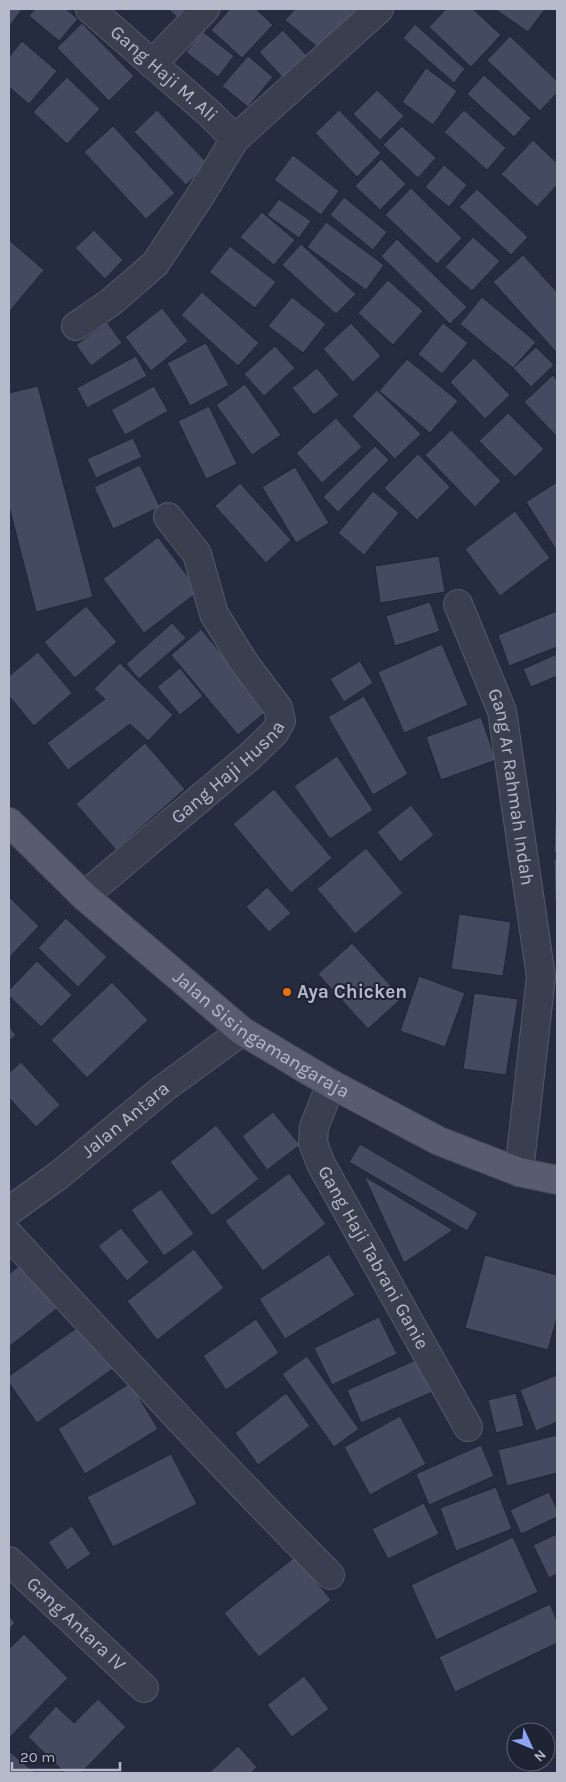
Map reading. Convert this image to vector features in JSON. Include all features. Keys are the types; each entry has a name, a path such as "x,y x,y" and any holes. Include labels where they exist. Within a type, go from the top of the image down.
{"main road":[{"name":"Jalan Sisingamangaraja","path":"9,822 84,896 242,1031 330,1084 439,1141 519,1172 557,1180"}],"street":[{"name":"Gang Haji M. Ali","path":"90,9 236,139"},
{"path":"152,64 205,9"},
{"path":"76,326 111,302 154,264 236,139 379,9"},
{"name":"Gang Haji Husna","path":"84,896 249,758 274,733 281,721 278,708 243,661 214,614 197,554 168,517"},
{"name":"Gang Ar Rahmah Indah","path":"458,604 502,711 549,978 519,1172"},
{"name":"Jalan Antara","path":"9,1211 59,1176 164,1088 242,1031"},
{"name":"Gang Haji Tabrani Ganie","path":"330,1084 314,1127 313,1143 321,1164 468,1427"},
{"path":"9,1235 162,1401 330,1575"},
{"name":"Gang Antara IV","path":"9,1561 144,1688"}],"building":[{"path":"9,9 22,9 9,27"},
{"path":"35,9 66,9 78,19 59,41 29,16"},
{"path":"168,9 191,9 180,20"},
{"path":"230,9 256,9 273,25 242,58 211,30"},
{"path":"295,9 360,9 322,51 285,20"},
{"path":"446,9 473,9 501,35 471,67 429,27"},
{"path":"495,9 545,9 528,32"},
{"path":"82,23 134,76 109,101 57,48"},
{"path":"415,24 465,69 454,83 403,38"},
{"path":"283,30 309,58 285,80 259,52"},
{"path":"202,31 234,56 218,77 186,52"},
{"path":"510,36 557,81 557,93 540,111 487,60"},
{"path":"22,41 57,71 29,104 9,87 9,57"},
{"path":"248,56 273,77 248,107 222,86"},
{"path":"426,68 457,91 433,125 402,102"},
{"path":"484,75 531,118 514,137 467,94"},
{"path":"67,77 100,109 67,144 33,112"},
{"path":"377,90 404,116 380,140 353,114"},
{"path":"157,110 208,164 186,185 134,132"},
{"path":"339,110 381,153 357,177 315,133"},
{"path":"464,110 506,148 487,170 444,132"},
{"path":"113,126 175,193 146,219 84,152"},
{"path":"402,126 436,158 418,178 383,145"},
{"path":"533,140 557,163 557,185 537,207 501,174"},
{"path":"293,155 339,191 321,215 274,180"},
{"path":"381,159 406,184 380,210 355,186"},
{"path":"444,165 467,185 449,207 425,187"},
{"path":"411,188 462,238 437,264 385,215"},
{"path":"477,189 528,237 511,255 459,207"},
{"path":"344,197 387,232 373,250 330,215"},
{"path":"279,199 311,221 299,238 267,215"},
{"path":"262,212 295,240 274,265 240,237"},
{"path":"326,222 384,265 366,290 307,247"},
{"path":"94,230 123,260 105,279 75,248"},
{"path":"473,237 500,261 472,291 445,267"},
{"path":"397,239 467,307 450,324 381,256"},
{"path":"9,240 44,270 9,312"},
{"path":"301,244 356,294 336,314 282,265"},
{"path":"230,246 276,282 255,308 209,272"},
{"path":"523,255 557,292 557,353 493,282"},
{"path":"388,280 423,311 393,345 358,313"},
{"path":"202,292 259,343 238,366 181,315"},
{"path":"292,297 326,324 303,353 268,326"},
{"path":"482,297 536,342 513,368 460,324"},
{"path":"162,308 188,341 151,371 125,337"},
{"path":"107,322 122,343 91,366 76,345"},
{"path":"351,323 381,356 353,382 323,349"},
{"path":"443,323 468,343 442,374 418,354"},
{"path":"206,343 229,385 190,406 167,363"},
{"path":"275,346 295,368 264,396 244,374"},
{"path":"536,347 554,365 531,387 513,368"},
{"path":"136,356 147,376 87,408 77,388"},
{"path":"474,358 510,395 485,419 450,382"},
{"path":"407,359 458,401 430,433 379,391"},
{"path":"317,368 339,395 314,415 292,388"},
{"path":"553,375 557,380 557,437 524,402"},
{"path":"245,384 281,435 252,455 216,405"},
{"path":"38,386 93,597 36,612 9,506 9,393"},
{"path":"154,386 168,411 125,435 111,410"},
{"path":"377,390 421,434 395,459 352,416"},
{"path":"209,406 237,464 206,479 178,421"},
{"path":"508,413 544,449 515,477 479,441"},
{"path":"336,418 362,447 322,483 296,453"},
{"path":"451,430 501,481 475,507 425,455"},
{"path":"133,438 142,457 96,478 87,459"},
{"path":"375,446 389,460 338,512 323,497"},
{"path":"418,454 450,487 417,520 384,488"},
{"path":"140,465 160,507 113,529 94,487"},
{"path":"295,467 329,523 296,543 262,487"},
{"path":"557,482 557,551 526,502"},
{"path":"240,483 291,540 266,563 215,506"},
{"path":"373,491 399,513 364,555 338,533"},
{"path":"515,511 550,558 500,596 465,549"},
{"path":"158,537 199,591 144,633 103,579"},
{"path":"439,556 445,592 380,603 375,566"},
{"path":"430,602 440,631 395,646 386,616"},
{"path":"86,606 117,642 75,678 44,642"},
{"path":"557,611 557,647 509,666 498,635"},
{"path":"172,623 186,638 139,679 126,664"},
{"path":"201,629 268,710 238,735 171,655"},
{"path":"442,644 468,705 404,733 378,672"},
{"path":"38,652 72,693 34,726 9,696 9,676"},
{"path":"557,654 557,676 531,687 523,669"},
{"path":"360,661 373,683 344,702 330,679"},
{"path":"120,663 173,715 148,741 130,724 68,770 47,743 105,699 94,689"},
{"path":"180,668 203,696 180,715 157,687"},
{"path":"364,696 408,774 373,795 328,717"},
{"path":"481,717 496,760 441,780 426,737"},
{"path":"145,743 185,789 116,850 76,804"},
{"path":"337,756 373,810 330,839 294,786"},
{"path":"274,789 332,858 291,893 233,824"},
{"path":"557,794 557,853 554,852"},
{"path":"411,805 434,835 400,862 377,832"},
{"path":"366,848 403,893 355,934 317,889"},
{"path":"554,859 557,859 557,902 555,902"},
{"path":"267,887 291,913 269,932 246,907"},
{"path":"9,897 39,926 9,958"},
{"path":"459,914 511,922 503,976 451,969"},
{"path":"66,918 107,957 78,987 38,948"},
{"path":"352,943 402,998 368,1029 318,974"},
{"path":"37,961 72,995 41,1027 9,996 9,990"},
{"path":"419,976 465,993 445,1047 400,1031"},
{"path":"112,982 148,1020 87,1078 51,1040"},
{"path":"474,993 518,999 506,1075 463,1069"},
{"path":"9,1026 16,1035 9,1041"},
{"path":"21,1062 60,1105 36,1127 9,1098 9,1073"},
{"path":"273,1112 300,1145 267,1170 242,1136"},
{"path":"216,1125 259,1179 212,1216 170,1162"},
{"path":"360,1144 478,1213 467,1231 349,1162"},
{"path":"289,1173 326,1224 263,1271 225,1221"},
{"path":"364,1176 453,1230 404,1263"},
{"path":"161,1189 194,1234 164,1256 131,1210"},
{"path":"121,1228 149,1262 127,1281 98,1246"},
{"path":"194,1249 224,1288 157,1340 127,1301"},
{"path":"329,1254 355,1295 285,1339 259,1299"},
{"path":"485,1255 557,1275 557,1317 548,1350 465,1328"},
{"path":"25,1261 60,1306 9,1347 9,1274"},
{"path":"379,1317 397,1354 332,1385 314,1348"},
{"path":"256,1319 279,1353 226,1390 203,1356"},
{"path":"82,1324 114,1368 37,1423 9,1383 9,1376"},
{"path":"307,1356 359,1429 334,1447 282,1374"},
{"path":"423,1357 437,1390 361,1423 347,1390"},
{"path":"557,1375 557,1422 536,1431 520,1390"},
{"path":"130,1383 158,1429 85,1474 58,1429"},
{"path":"286,1393 310,1426 258,1465 235,1433"},
{"path":"516,1393 524,1426 496,1433 488,1400"},
{"path":"400,1416 426,1464 370,1495 344,1447"},
{"path":"557,1435 557,1473 507,1486 498,1450"},
{"path":"481,1445 494,1476 429,1505 416,1474"},
{"path":"171,1454 197,1504 113,1547 87,1497"},
{"path":"496,1487 512,1529 456,1551 440,1508"},
{"path":"549,1492 557,1509 557,1517 521,1534 510,1510"},
{"path":"424,1503 439,1534 388,1559 372,1529"},
{"path":"72,1526 91,1554 67,1570 48,1542"},
{"path":"557,1534 557,1574 549,1578 533,1545"},
{"path":"513,1537 538,1592 436,1640 411,1585"},
{"path":"296,1556 331,1600 259,1657 224,1613"},
{"path":"550,1604 557,1621 557,1643 455,1692 439,1657"},
{"path":"9,1616 15,1623 9,1629"},
{"path":"24,1634 68,1678 9,1738 9,1649"},
{"path":"304,1676 329,1709 292,1737 267,1705"},
{"path":"98,1699 126,1727 81,1773 65,1773 28,1737 56,1706 74,1723"},
{"path":"238,1746 257,1767 251,1773 209,1773"},
{"path":"9,1751 35,1773 9,1773"}],"place":[{"name":"Aya Chicken","path":"287,992"}]}
